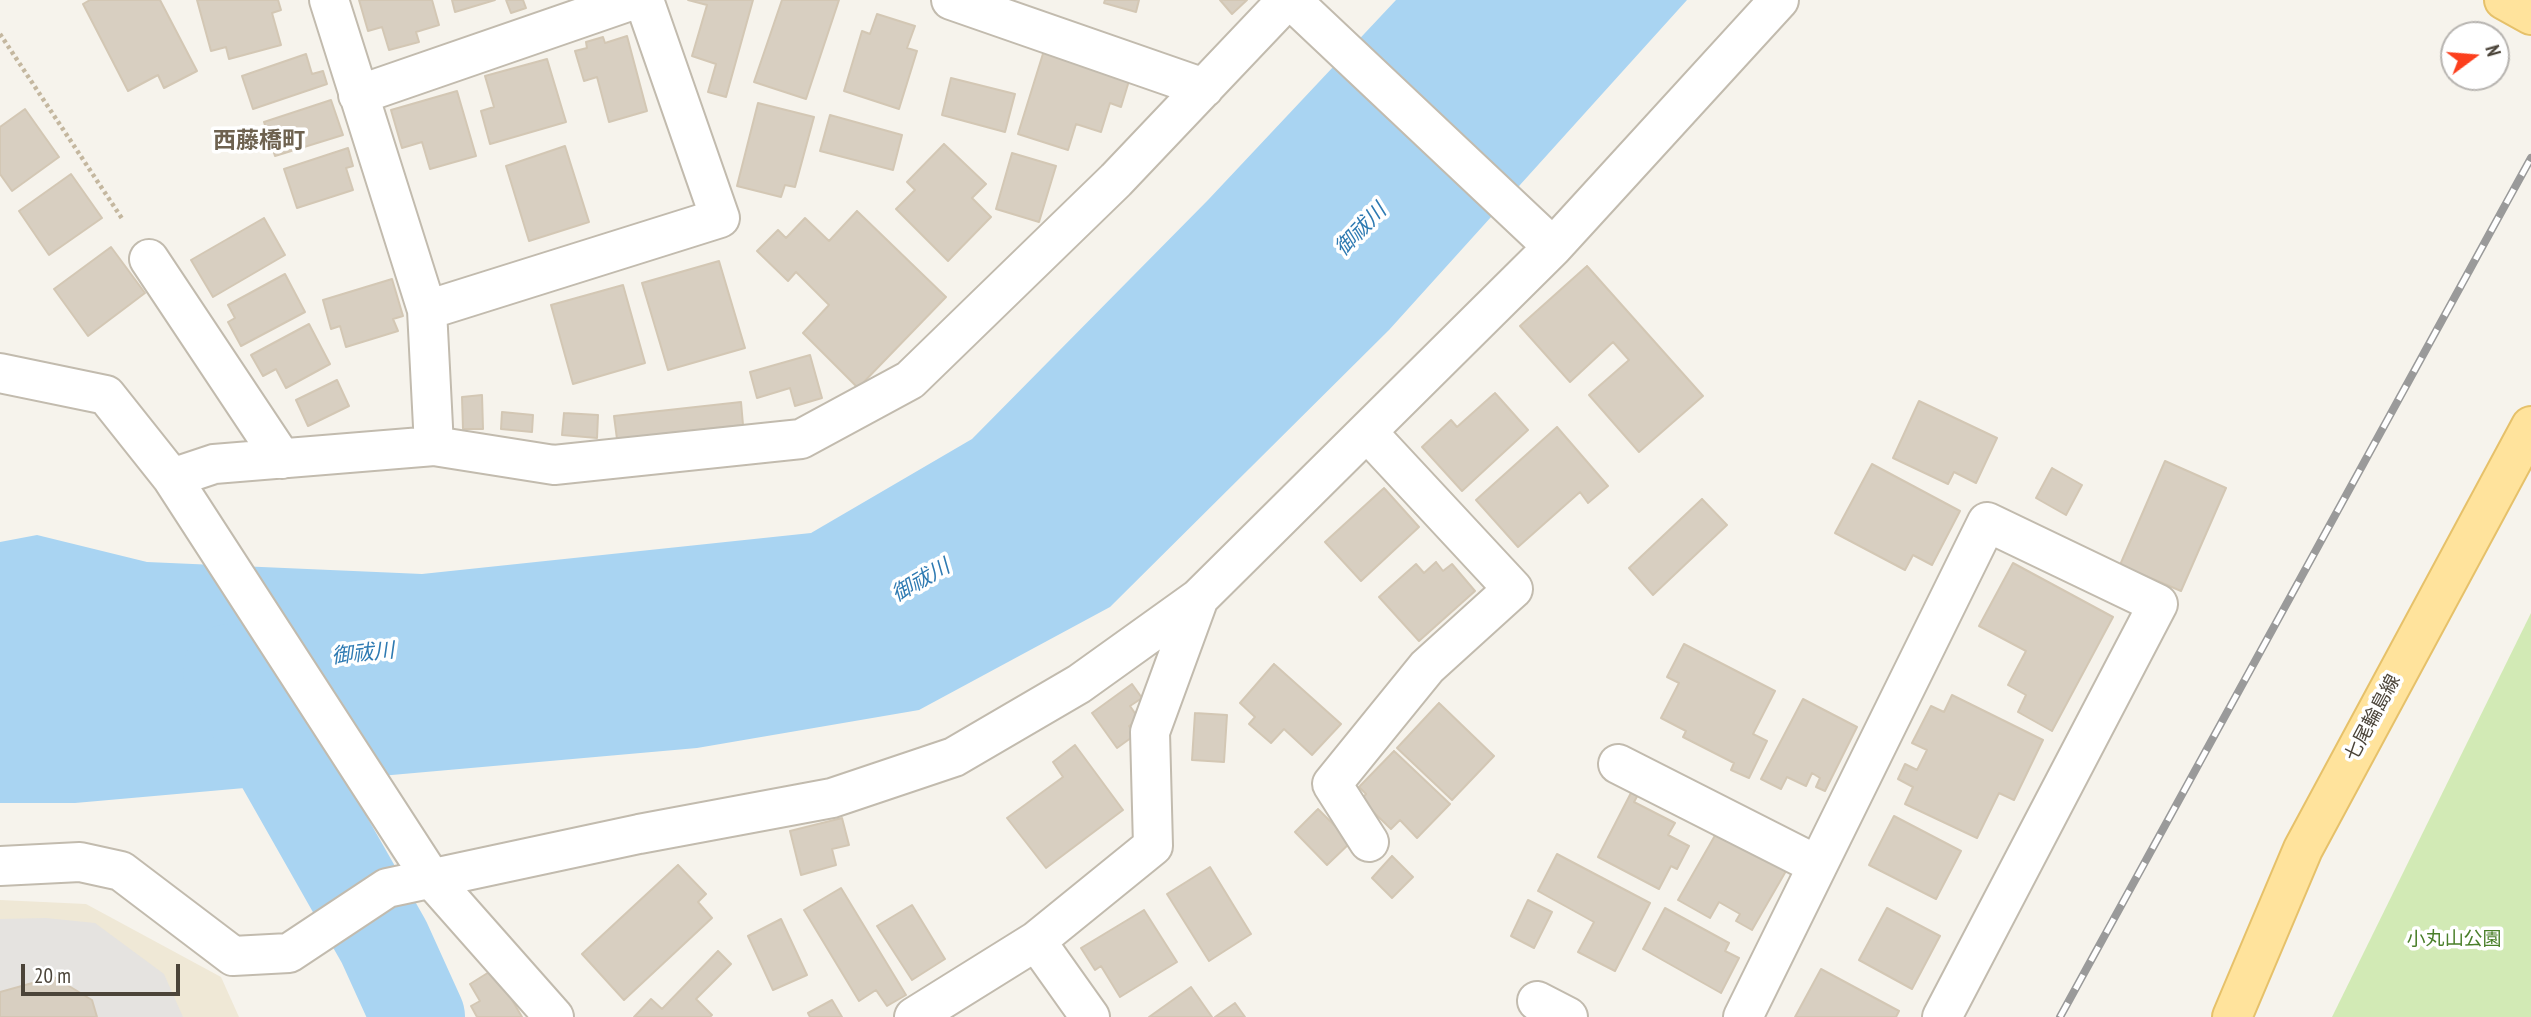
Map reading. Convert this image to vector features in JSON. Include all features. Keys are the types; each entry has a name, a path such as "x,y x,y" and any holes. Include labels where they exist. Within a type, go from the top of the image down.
{"main road":[{"path":"2504,0 2531,15"},
{"name":"七尾輪島線","path":"2232,1017 2303,849 2531,426"}],"street":[{"path":"329,0 427,310 434,446"},
{"path":"358,95 633,0"},
{"path":"427,310 720,218 644,0"},
{"path":"951,0 1204,88"},
{"path":"172,478 214,464 434,446 554,465 801,439 910,380 1116,180 1289,0 1553,247"},
{"path":"0,866 80,862 121,871 233,956 289,953 387,888 639,834 832,798 954,757 1079,684 1199,598 1553,247 1779,0"},
{"path":"149,259 282,458"},
{"path":"0,373 106,395 172,478 431,878 554,1017"},
{"path":"1367,432 1513,589 1427,667 1332,784 1369,842"},
{"path":"1743,1017 1987,522 2158,604 1942,1017"},
{"path":"914,1017 1036,942 1153,846 1150,732 1199,598"},
{"path":"1618,764 1817,865"},
{"path":"1036,942 1090,1017"}],"path":[{"path":"0,34 149,259"}],"shaded area":[{"path":"0,900 86,904 221,977 239,1017 0,1017"},
{"path":"46,918 95,923 164,974 183,1017 97,1017 92,1000 54,977 0,992 0,919"}],"green space":[{"name":"小丸山公園","path":"2531,613 2531,1017 2332,1017"}],"water":[{"name":"御祓川","path":"1396,0 1687,0 1389,330 1110,607 919,710 697,748 75,803 0,803 0,542 37,535 147,562 422,574 811,533 972,439 1208,200"}],"building":[{"path":"90,0 160,0 197,71 164,88 158,75 128,91 83,4"},
{"path":"197,0 278,0 281,10 272,13 281,45 229,59 226,47 211,51"},
{"path":"359,0 432,0 439,25 416,32 419,42 389,50 382,27 368,31"},
{"path":"452,0 495,0 455,12"},
{"path":"506,0 523,0 526,8 511,13"},
{"path":"688,0 753,0 726,97 708,92 716,64 692,56 707,5"},
{"path":"782,0 839,0 806,99 754,82"},
{"path":"1105,0 1139,0 1136,12 1104,3"},
{"path":"1220,0 1247,0 1232,14"},
{"path":"877,14 915,26 907,48 917,51 899,109 844,91 862,31 870,34"},
{"path":"627,36 647,111 609,122 597,77 584,81 575,51 587,48 586,42 603,37 605,43"},
{"path":"1046,44 1132,71 1121,107 1110,103 1101,132 1076,124 1068,150 1018,134"},
{"path":"306,54 312,74 323,71 327,84 253,109 242,76"},
{"path":"547,59 566,122 490,144 481,111 494,107 485,76"},
{"path":"951,78 1015,94 1005,132 942,115"},
{"path":"457,91 476,156 430,169 422,142 402,148 391,110"},
{"path":"331,100 343,135 275,156 264,122"},
{"path":"758,103 814,117 795,187 785,185 781,197 737,186"},
{"path":"25,109 59,157 12,191 0,174 0,127"},
{"path":"830,115 902,135 893,170 820,151"},
{"path":"944,144 986,184 972,198 991,217 948,261 896,209 915,190 907,182"},
{"path":"565,146 589,222 529,241 506,166"},
{"path":"348,148 353,166 346,168 353,190 297,208 284,169"},
{"path":"1012,153 1056,166 1039,222 996,209"},
{"path":"71,174 102,218 49,255 19,211"},
{"path":"857,211 946,297 858,388 803,333 829,305 796,272 788,281 757,251 778,230 786,238 805,218 829,241"},
{"path":"264,218 285,255 213,297 191,260"},
{"path":"111,247 145,293 88,336 54,289"},
{"path":"719,261 745,348 668,370 642,283"},
{"path":"1587,266 1703,396 1639,452 1589,395 1629,360 1613,342 1570,382 1520,326"},
{"path":"285,274 305,312 241,346 228,322 235,318 228,305"},
{"path":"392,279 403,316 393,319 398,331 346,347 340,326 331,329 323,300"},
{"path":"623,285 645,363 573,384 551,305"},
{"path":"309,324 330,364 286,388 276,369 263,376 251,355"},
{"path":"810,355 822,398 795,406 790,388 757,398 750,372"},
{"path":"337,380 349,406 308,426 296,400"},
{"path":"1495,393 1528,430 1462,491 1422,447 1451,420 1457,427"},
{"path":"482,395 483,429 463,429 462,397"},
{"path":"1919,401 1997,438 1976,483 1954,472 1948,484 1893,458"},
{"path":"741,402 743,425 617,439 614,416"},
{"path":"502,412 533,415 532,432 501,429"},
{"path":"564,413 598,415 597,438 562,435"},
{"path":"1557,427 1608,486 1588,503 1580,492 1518,547 1476,500"},
{"path":"2165,461 2226,488 2181,591 2120,565"},
{"path":"1872,464 1960,511 1932,565 1913,555 1905,570 1835,533"},
{"path":"2052,468 2082,485 2066,515 2036,498"},
{"path":"1384,488 1419,527 1361,581 1325,542"},
{"path":"1702,499 1727,525 1653,595 1629,568"},
{"path":"1436,562 1443,571 1452,564 1475,591 1419,641 1379,597 1416,564 1424,573"},
{"path":"2013,563 2113,617 2052,731 2018,712 2026,695 2008,685 2026,651 1979,626"},
{"path":"1684,644 1775,691 1753,734 1767,741 1749,778 1731,770 1734,763 1683,737 1686,731 1661,718 1679,683 1667,677"},
{"path":"1274,664 1341,724 1312,755 1284,729 1271,743 1249,724 1255,717 1240,703"},
{"path":"1132,684 1142,698 1130,706 1139,719 1129,726 1135,735 1117,748 1092,713"},
{"path":"1952,695 2043,740 2014,800 1999,793 1977,838 1905,804 1913,787 1898,779 1905,764 1917,770 1927,750 1912,743 1931,706 1944,712"},
{"path":"1803,699 1857,727 1825,791 1816,787 1820,778 1812,773 1806,786 1787,777 1781,789 1761,779"},
{"path":"1439,703 1494,756 1452,800 1397,748"},
{"path":"1195,713 1227,715 1224,762 1192,760"},
{"path":"1075,745 1123,810 1046,868 1007,818 1063,777 1053,762"},
{"path":"1394,751 1450,804 1417,838 1400,820 1391,829 1361,800 1366,794 1359,787"},
{"path":"1633,789 1639,793 1634,802 1675,823 1668,835 1689,846 1677,869 1671,866 1659,889 1598,857"},
{"path":"1318,809 1351,842 1327,865 1295,832"},
{"path":"1894,816 1961,851 1936,899 1869,865"},
{"path":"842,818 849,845 832,849 836,865 801,875 790,831"},
{"path":"1717,832 1786,871 1752,930 1736,921 1740,914 1719,902 1710,918 1678,900"},
{"path":"1557,854 1650,903 1615,971 1578,952 1594,922 1538,891"},
{"path":"1392,856 1413,877 1392,898 1372,878"},
{"path":"678,865 706,894 698,902 712,918 624,1000 582,954"},
{"path":"1210,867 1251,934 1209,961 1167,894"},
{"path":"841,888 906,995 887,1006 876,990 859,1001 804,910"},
{"path":"1528,900 1552,912 1534,948 1511,936"},
{"path":"912,905 945,959 912,980 877,926"},
{"path":"1665,908 1729,943 1725,951 1739,958 1721,993 1643,949"},
{"path":"1887,908 1940,936 1912,989 1859,960"},
{"path":"1144,910 1177,962 1120,997 1101,966 1095,970 1081,948"},
{"path":"781,919 807,975 773,990 748,936"},
{"path":"718,951 731,964 696,999 712,1015 710,1017 634,1017 651,999 662,1009"},
{"path":"494,969 522,1017 477,1017 471,1006 480,1001 470,984"},
{"path":"1821,969 1899,1011 1896,1017 1795,1017"},
{"path":"54,977 92,1000 97,1017 0,1017 0,992"},
{"path":"1191,987 1212,1017 1149,1017"},
{"path":"832,1000 842,1017 810,1017 808,1013"},
{"path":"1235,1003 1245,1017 1215,1017"}],"waterway":[{"path":"230,671 384,942 418,1017"}],"railway":[{"path":"2060,1017 2531,158"}],"district":[{"name":"西藤橋町","path":"259,141"}]}
